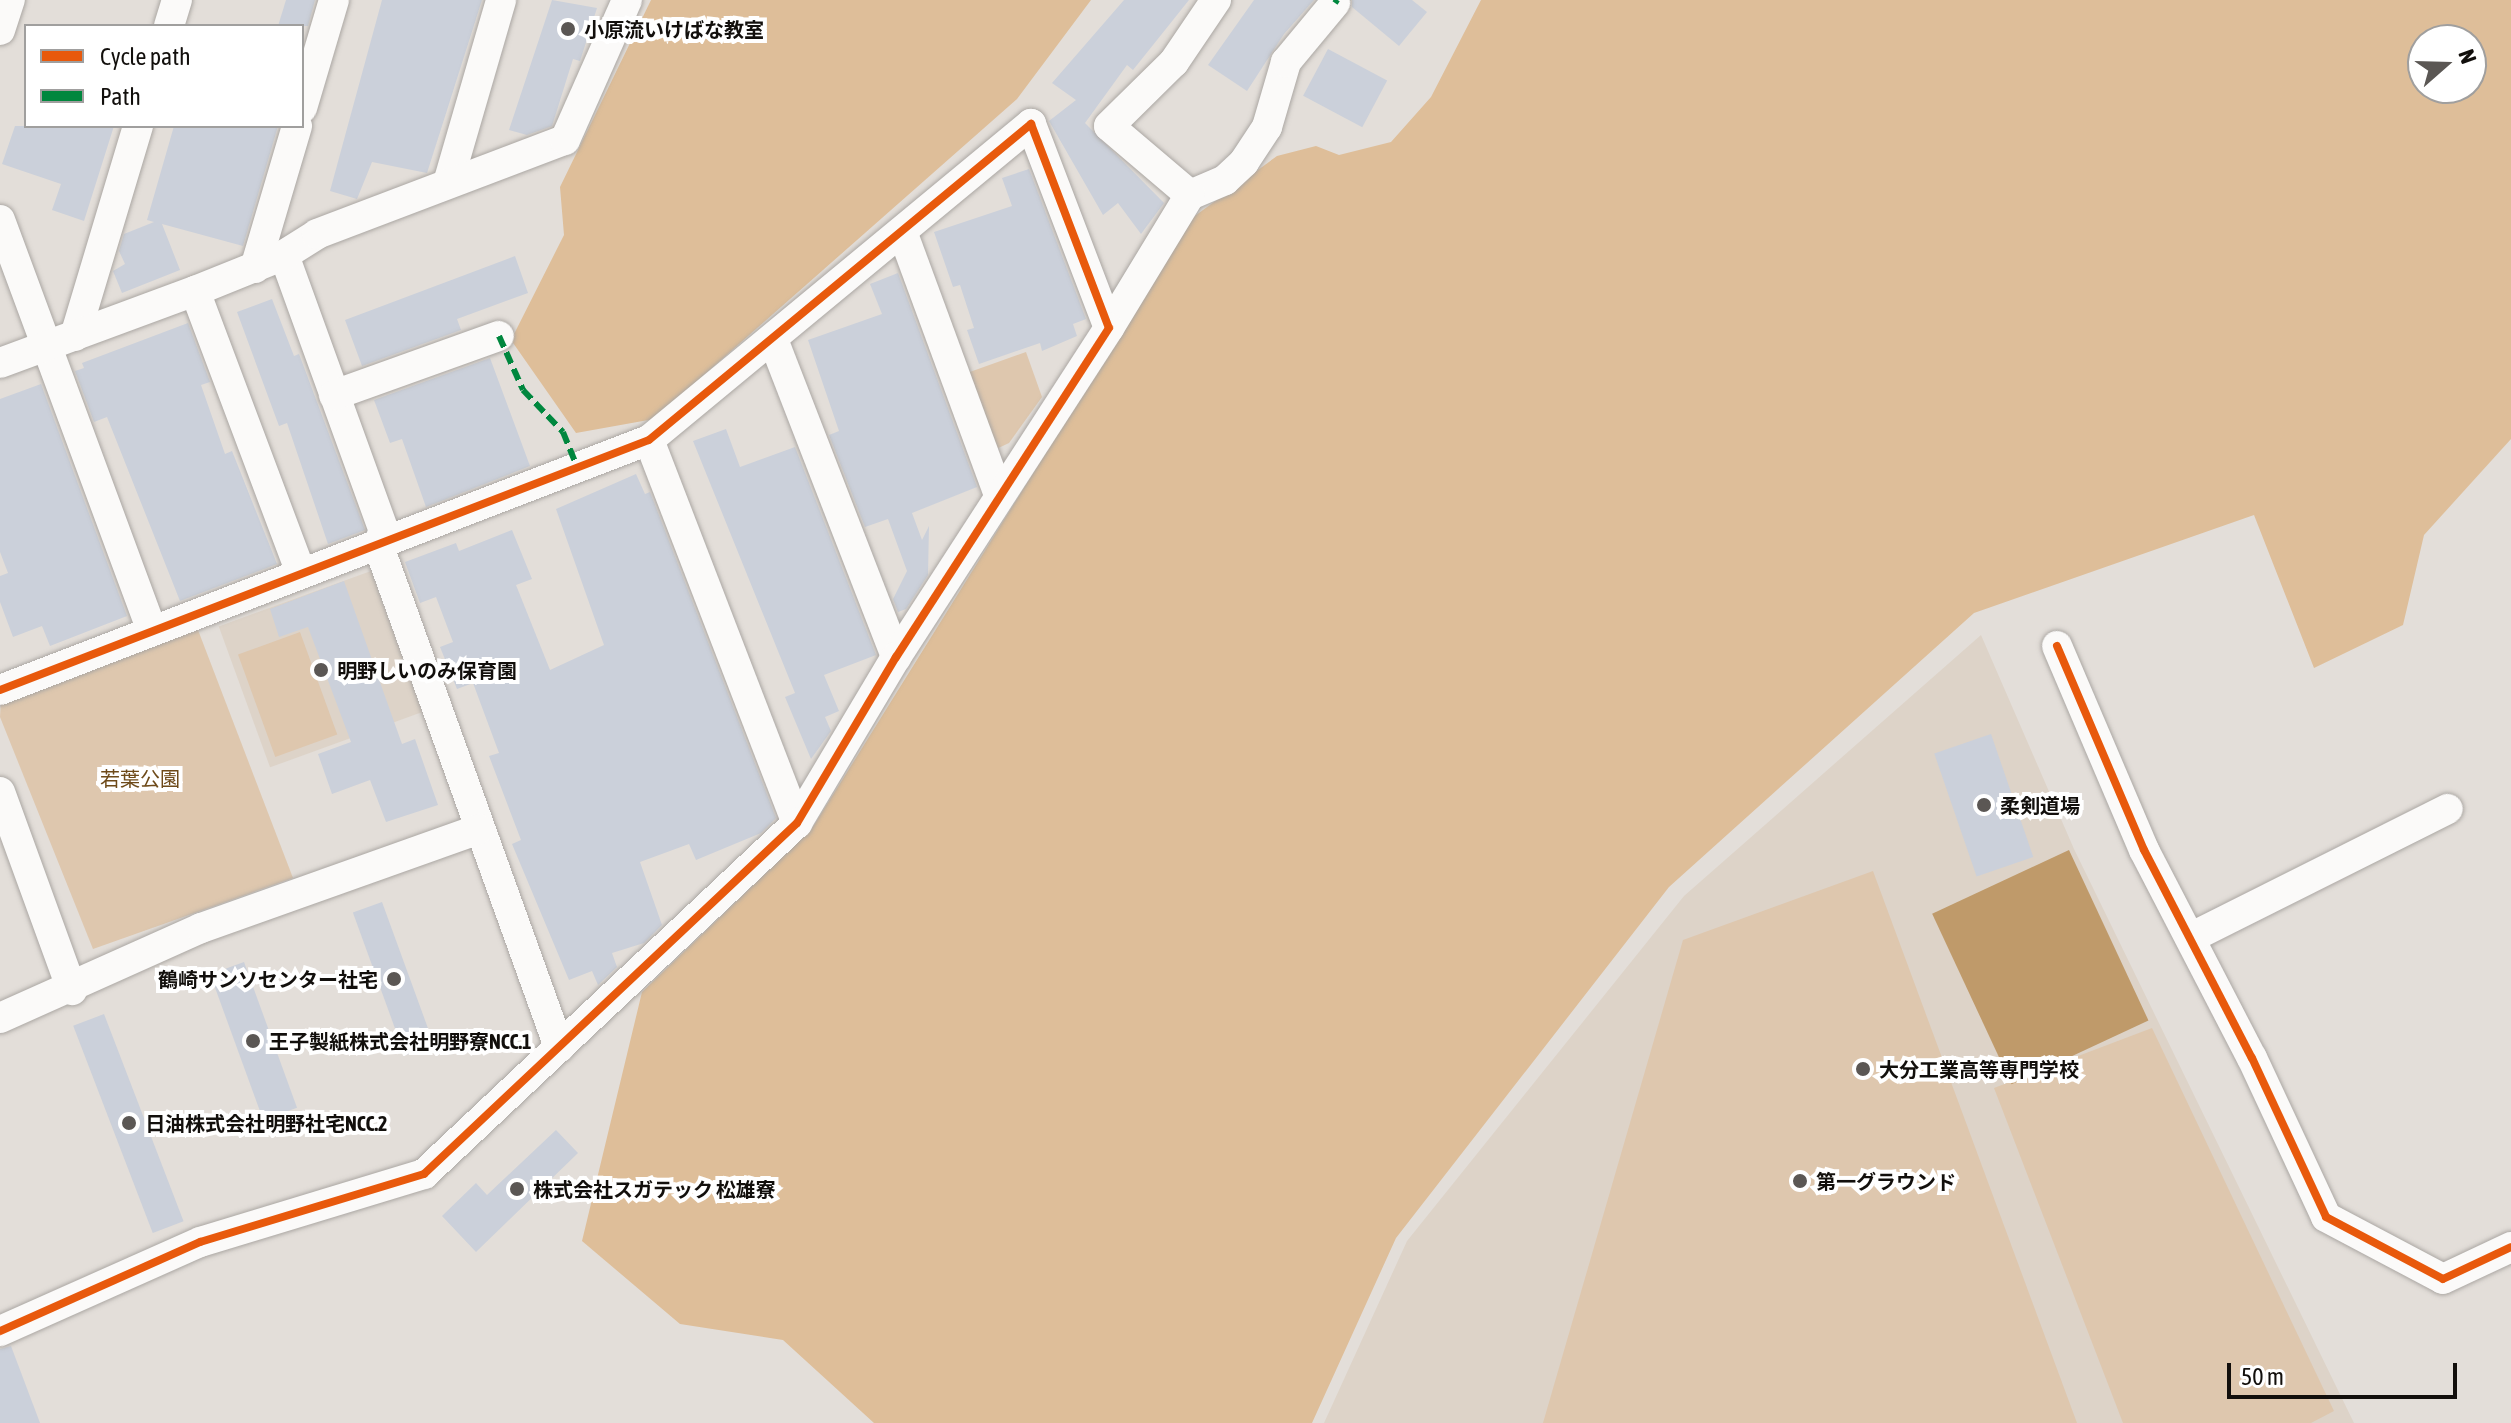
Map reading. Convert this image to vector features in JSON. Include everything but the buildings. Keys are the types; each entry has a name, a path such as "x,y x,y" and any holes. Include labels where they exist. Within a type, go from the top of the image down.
{"street":[{"path":"0,30 10,0"},
{"path":"170,24 177,0"},
{"path":"304,101 334,0"},
{"path":"448,183 501,0"},
{"path":"0,363 255,268 284,255 317,234 565,140 627,0"},
{"path":"1190,195 1109,126 1174,62 1216,0"},
{"path":"0,1331 200,1242 424,1174 797,823 896,657 1109,328 1190,195 1225,180 1244,162 1267,127 1286,62 1335,3"},
{"path":"3,679 152,631 649,440 774,342 1031,124 1109,328"},
{"path":"75,336 137,128"},
{"path":"255,268 296,128"},
{"path":"0,220 44,346 152,631"},
{"path":"903,234 999,495"},
{"path":"284,255 384,531 378,544 559,1047"},
{"path":"195,291 301,573"},
{"path":"334,395 499,336"},
{"path":"774,342 896,657"},
{"path":"649,440 797,823"},
{"path":"2057,646 2144,850 2192,937 2326,1217 2443,1279 2511,1247"},
{"path":"0,792 72,990"},
{"path":"2192,937 2448,809"},
{"path":"0,1018 72,990 201,928 479,829"}],"shaded area":[{"path":"651,0 1091,0 1017,99 654,419 576,433 511,340 564,235 560,187"},
{"path":"1481,0 2511,0 2511,439 2424,535 2403,625 2314,668 2254,515 1974,613 1669,887 1396,1238 1312,1423 874,1423 783,1340 680,1324 582,1241 642,992 811,830 1192,218 1277,156 1316,146 1339,155 1391,142 1431,97"},
{"name":"明野しいのみ保育園","path":"371,571 422,712 270,767 219,626"},
{"name":"大分工業高等専門学校","path":"1981,635 2074,849 2354,1423 1324,1423 1407,1241 1684,896"},
{"path":"2069,850 2148,1020 2012,1084 1932,914"}],"green space":[{"path":"1026,352 1042,397 1009,443 992,451 967,373"},
{"name":"若葉公園","path":"198,630 293,878 93,949 0,717 1,700"},
{"path":"300,632 337,734 275,757 238,655"},
{"name":"第一グラウンド","path":"1873,871 2077,1423 1543,1423 1683,940"},
{"path":"2152,1028 2334,1411 2311,1423 2123,1423 1994,1088"}],"marked path":[{"path":"499,336 523,390 563,432 578,469"}],"cycle path":[{"path":"0,690 649,440 1031,124 1109,328 896,657 797,823 424,1174 200,1242 0,1331"},
{"path":"2057,646 2144,850 2252,1058 2326,1217 2443,1279 2511,1247"}],"place":[{"name":"小原流いけばな教室","path":"568,29"},
{"name":"明野しいのみ保育園","path":"321,670"},
{"name":"柔剣道場","path":"1984,805"},
{"name":"鶴崎サンソセンター社宅","path":"394,979"},
{"name":"王子製紙株式会社明野寮NCC.1","path":"253,1041"},
{"name":"大分工業高等専門学校","path":"1863,1069"},
{"name":"日油株式会社明野社宅NCC.2","path":"129,1123"},
{"name":"第一グラウンド","path":"1800,1181"},
{"name":"株式会社スガテック 松雄寮","path":"517,1189"}]}
